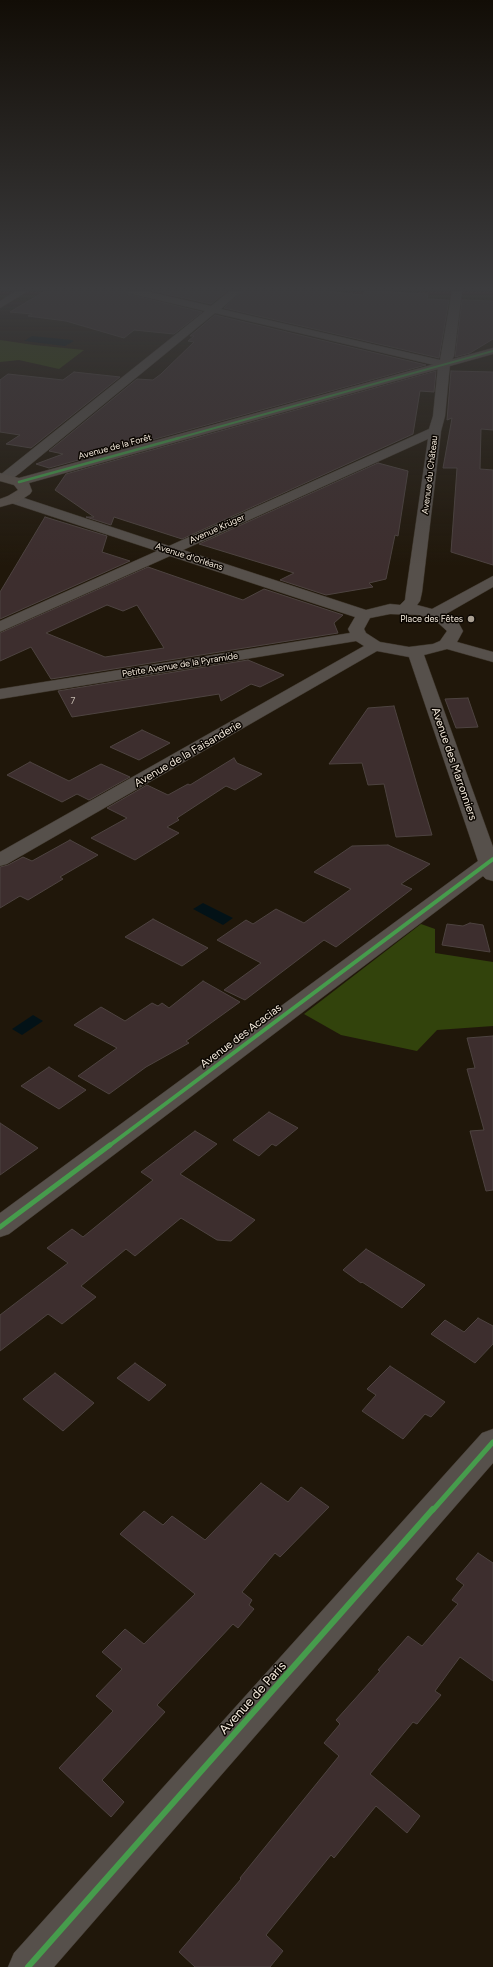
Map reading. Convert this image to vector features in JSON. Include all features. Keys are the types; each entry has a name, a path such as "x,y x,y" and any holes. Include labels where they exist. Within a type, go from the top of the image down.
{"street":[{"path":"2,478 16,470 124,383"},
{"name":"Avenue de la Forêt","path":"19,482 376,383"},
{"name":"Avenue du Château","path":"405,608 412,601 414,592 435,431 439,416 442,383"},
{"name":"Avenue Krüger","path":"0,627 435,431"},
{"path":"2,478 19,482 23,485 25,491 7,501"},
{"name":"Avenue d'Orléans","path":"7,501 170,550 365,615"},
{"path":"434,614 493,580"},
{"path":"405,608 434,614 448,622 455,631 452,638 446,644 436,648 415,652 397,651 375,646 359,636 356,629 358,623 365,615 390,609 405,608"},
{"name":"Petite Avenue de la Pyramide","path":"0,694 359,636"},
{"path":"446,644 493,657"},
{"name":"Avenue de la Faisanderie","path":"0,860 363,655 375,646"},
{"name":"Avenue des Marronniers","path":"415,652 491,866"},
{"name":"Avenue des Acacias","path":"0,1227 491,866"},
{"name":"Avenue de Paris","path":"28,1967 493,1442"}],"green space":[{"path":"421,924 435,929 435,953 493,962 493,1026 437,1030 417,1051 341,1035 304,1014"}],"shaded area":[{"path":"203,903 233,918 223,925 193,909"},
{"path":"33,1015 43,1021 22,1035 12,1029"}],"building":[{"path":"0,383 113,383 31,448 6,444 20,435 0,432"},
{"path":"132,383 361,383 49,468 36,464 63,454 49,451"},
{"path":"394,383 435,383 434,392 420,391 413,434 182,539 114,517 111,525 86,517 94,517 55,490 66,474"},
{"path":"450,383 493,383 493,430 481,429 480,469 493,470 493,565 451,552 457,468 443,468 452,418 447,420"},
{"path":"378,463 408,471 398,536 395,535 386,579 369,583 373,587 326,595 280,580 294,573 199,544"},
{"path":"45,517 107,536 102,552 130,561 0,619 0,592"},
{"path":"148,567 243,600 264,589 343,615 334,623 338,633 51,679 31,647 0,661 0,633","holes":["107,605 123,611 137,605 164,648 105,657 46,633"]},
{"path":"248,660 284,675 260,687 251,684 221,701 219,694 72,717 58,691"},
{"path":"468,698 478,727 456,728 445,699"},
{"path":"394,706 432,835 396,837 384,784 368,785 362,763 329,764 368,708"},
{"path":"142,730 170,743 139,760 110,747"},
{"path":"234,758 237,763 262,774 235,790 226,786 177,818 179,820 167,827 179,833 135,860 91,838 127,818 107,808 147,785 168,795 188,784 190,785"},
{"path":"30,762 69,781 101,764 130,777 89,800 77,794 62,802 7,775"},
{"path":"70,840 98,855 60,877 63,879 28,900 20,896 0,908 0,867 8,865 23,857 32,861"},
{"path":"388,845 430,864 401,884 412,889 336,947 324,940 245,1000 224,990 261,963 217,940 246,920 253,924 276,909 304,923 351,889 314,872 352,846"},
{"path":"153,919 208,948 182,966 125,937"},
{"path":"470,923 483,925 490,952 442,945 447,924 463,926"},
{"path":"203,981 240,1002 186,1041 189,1043 146,1067 109,1094 78,1076 117,1048 74,1025 101,1007 125,1021 152,1003 158,1006 162,1003 169,1008"},
{"path":"493,1036 493,1190 486,1191 470,1131 484,1130 467,1069 475,1068 467,1038"},
{"path":"49,1067 86,1090 59,1109 21,1086"},
{"path":"269,1112 298,1128 276,1146 272,1144 259,1156 233,1140"},
{"path":"0,1123 38,1148 0,1175"},
{"path":"195,1131 217,1144 180,1174 255,1220 231,1241 217,1240 181,1218 135,1256 126,1249 81,1286 96,1297 62,1324 48,1314 0,1351 0,1315 68,1263 47,1248 72,1229 83,1237 153,1180 141,1172"},
{"path":"366,1249 425,1285 402,1308 343,1270"},
{"path":"478,1318 493,1326 493,1344 475,1363 431,1334 445,1320 464,1332"},
{"path":"135,1363 166,1385 149,1401 117,1378"},
{"path":"390,1366 445,1402 431,1417 425,1414 403,1439 362,1411 376,1395 367,1389"},
{"path":"55,1373 94,1403 63,1431 23,1399"},
{"path":"261,1483 288,1502 301,1487 329,1507 280,1557 275,1553 242,1592 252,1600 249,1605 254,1609 238,1628 233,1624 157,1705 165,1712 102,1780 124,1802 111,1817 59,1768 113,1711 96,1696 122,1669 102,1652 125,1629 144,1644 195,1594 120,1534 144,1511 163,1525 172,1516 205,1540"},
{"path":"478,1553 493,1563 493,1681 460,1657 435,1691 441,1695 417,1724 413,1722 370,1774 420,1816 407,1833 376,1806 334,1858 331,1855 266,1935 283,1951 270,1967 195,1967 179,1952 241,1879 240,1878 339,1756 324,1743 340,1724 336,1720 380,1671 378,1670 408,1636 422,1646 458,1604 452,1600 464,1585 456,1579"}],"cycle path":[{"path":"19,482 378,383"},
{"path":"0,1227 493,859"},
{"path":"28,1967 493,1442"}],"place":[{"name":"Place des Fêtes","path":"471,619"}]}
